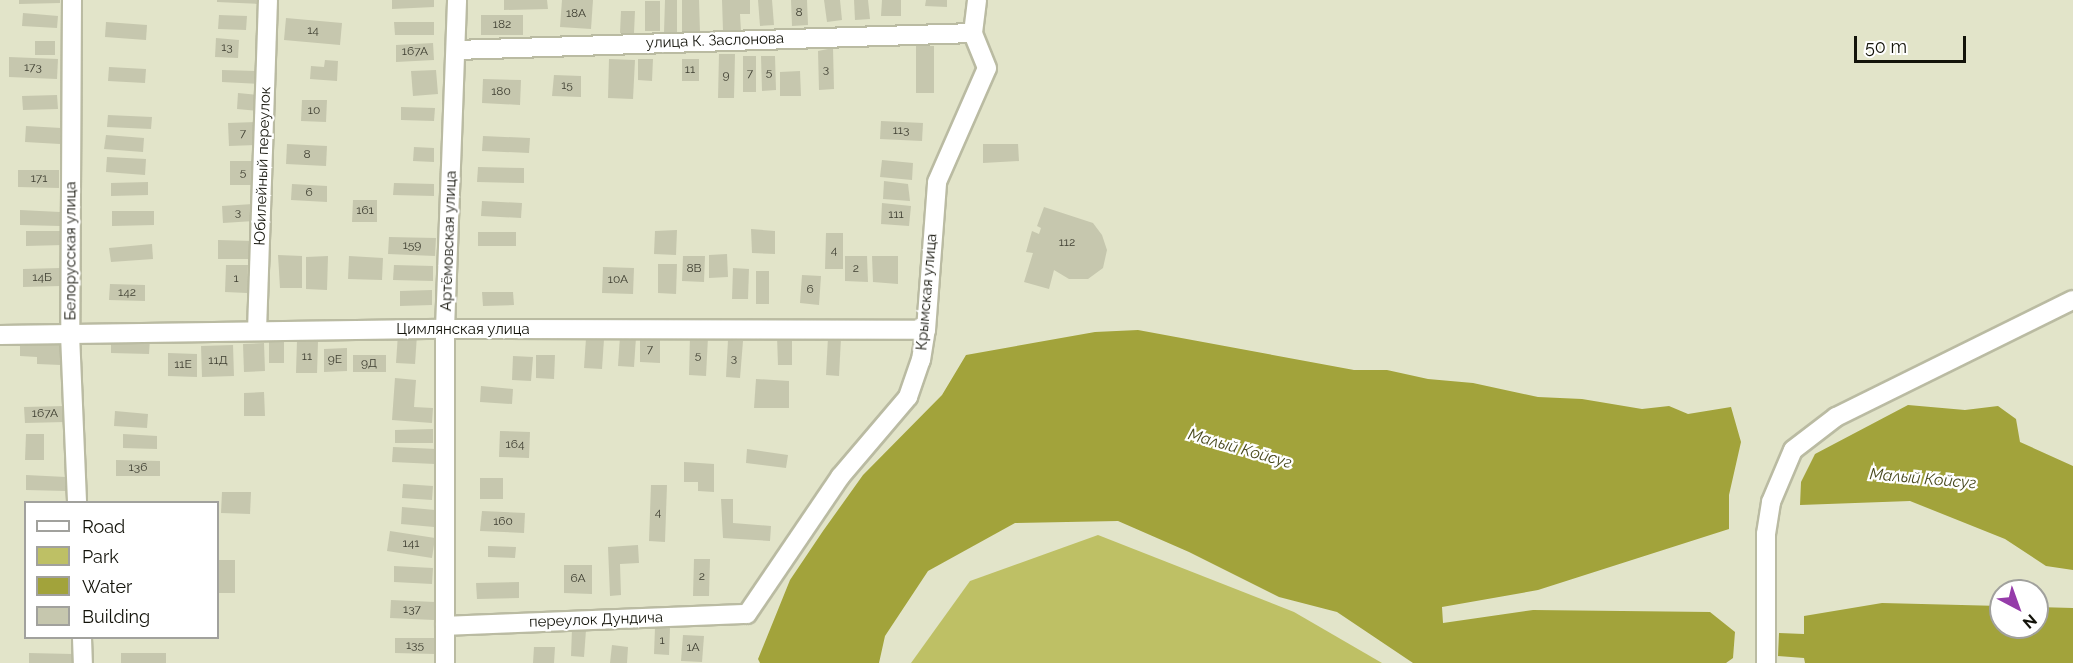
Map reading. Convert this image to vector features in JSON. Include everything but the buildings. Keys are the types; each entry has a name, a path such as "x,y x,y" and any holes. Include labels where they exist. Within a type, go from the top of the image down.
{"street":[{"name":"Белорусская улица","path":"72,0 70,334 77,501"},
{"name":"Юбилейный переулок","path":"257,332 268,0"},
{"name":"Артёмовская улица","path":"446,663 445,329 457,0"},
{"name":"Крымская улица","path":"747,614 840,477 908,397 921,360 926,330 936,182 987,68 973,33 977,0"},
{"name":"улица К. Заслонова","path":"456,50 973,33"},
{"path":"1766,663 1766,534 1771,502 1793,450 1836,417 2073,300"},
{"name":"Цимлянская улица","path":"0,335 445,329 926,330"},
{"name":"переулок Дундича","path":"445,626 747,614"},
{"path":"82,639 83,663"}],"green space":[{"path":"1098,535 1294,612 1382,663 911,663 970,581"}],"water":[{"name":"Малый Койсуг","path":"1138,330 1354,370 1387,370 1428,379 1473,383 1538,397 1582,399 1642,409 1669,406 1688,414 1731,407 1741,442 1729,495 1729,529 1538,590 1442,607 1443,623 1533,610 1710,612 1735,632 1733,658 1726,663 1413,663 1337,612 1279,597 1189,552 1118,521 1015,523 928,571 885,636 879,663 760,663 758,659 790,580 863,475 942,395 966,355 1095,332"},
{"name":"Малый Койсуг","path":"1908,405 1965,410 1998,406 2016,419 2020,442 2073,466 2073,570 2046,566 2005,539 1910,501 1800,505 1801,482 1815,454"},
{"path":"1882,603 1989,606 1989,639 2049,639 2049,607 2073,608 2073,663 1805,663 1804,658 1778,656 1779,633 1804,634 1804,616"}]}
